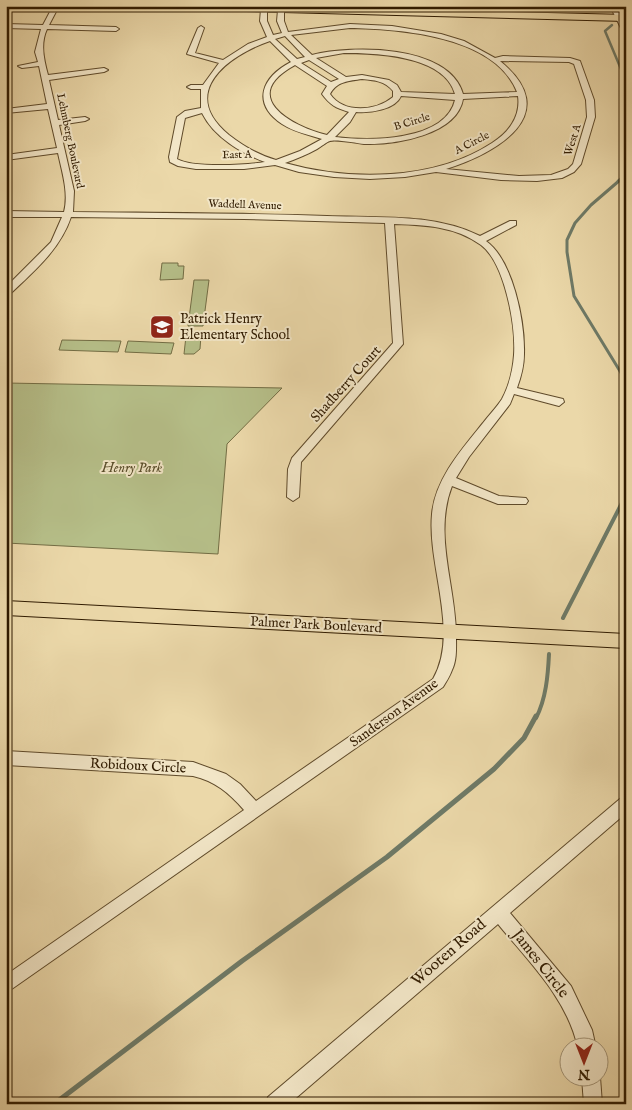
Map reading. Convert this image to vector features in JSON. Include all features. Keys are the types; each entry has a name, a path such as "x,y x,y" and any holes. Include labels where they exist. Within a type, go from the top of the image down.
{"main road":[{"path":"165,6 622,18"},
{"name":"Palmer Park Boulevard","path":"6,608 626,642"}],"street":[{"name":"Lehmberg Boulevard","path":"8,289 41,260 55,243 68,214 70,191 41,64 39,43 44,27 56,6"},
{"path":"613,6 622,18 626,32"},
{"path":"264,9 263,20 272,38 281,50 295,62 331,85"},
{"path":"281,10 280,20 287,34 310,57 344,79"},
{"path":"6,26 116,29"},
{"path":"205,110 203,98 205,87 212,74 224,62 245,48 287,34 324,28 361,26 431,32 462,44 494,60 511,75 521,94 459,96 398,94"},
{"path":"201,28 191,54 224,62"},
{"name":"B Circle","path":"366,51 410,58 431,65 445,74 456,86 459,96 455,110 437,126 401,138 380,141 350,141 330,138 291,126 274,114 266,96 270,82 279,72 295,62 310,57 335,52 366,51"},
{"name":"West A","path":"436,170 469,175 544,177 566,173 575,168 591,117 590,100 577,64 570,60 503,58 494,60"},
{"path":"22,66 41,64"},
{"path":"45,78 104,70"},
{"path":"362,77 378,79 391,84 398,94 392,103 382,108 354,110 342,107 330,100 326,94 331,85 344,79 362,77"},
{"path":"191,86 205,87"},
{"name":"A Circle","path":"205,110 217,130 233,143 276,163 313,172 349,176 387,176 436,170 476,155 504,138 520,118 522,108 521,94"},
{"path":"6,111 51,106"},
{"name":"East A","path":"205,110 188,113 181,117 173,157 176,163 235,167 276,163 330,138 345,124 354,110"},
{"path":"55,123 85,119"},
{"path":"6,158 61,150"},
{"name":"Waddell Avenue","path":"6,214 244,216 389,221 443,226 464,232 480,240"},
{"name":"Shadberry Court","path":"293,497 296,461 398,344 389,221"},
{"path":"480,240 512,223"},
{"name":"Sanderson Avenue","path":"6,985 438,683 445,676 448,665 450,632 438,514 449,480 512,390 518,363 519,342 506,276 497,256 480,240"},
{"path":"512,390 559,402"},
{"path":"449,480 498,500 522,501"},
{"name":"Robidoux Circle","path":"6,758 211,772 236,788 255,811"},
{"name":"Wooten Road","path":"275,1104 498,911 625,805"},
{"name":"James Circle","path":"498,911 565,992 583,1030 585,1038"},
{"path":"592,1088 593,1104"}],"green space":[{"path":"162,263 178,263 178,266 184,266 183,279 160,280"},
{"path":"194,280 209,280 203,326 188,326"},
{"path":"201,335 200,349 194,354 184,354 186,336"},
{"path":"62,340 121,341 118,352 59,350"},
{"path":"128,341 174,343 171,354 125,352"},
{"name":"Henry Park","path":"6,383 282,388 227,444 218,554 6,543"}],"waterway":[{"path":"612,25 605,31 626,81"},
{"path":"618,181 626,174"},
{"path":"620,180 591,205 575,223 567,240 567,252 574,296 626,381"},
{"path":"563,618 626,495"},
{"path":"536,718 544,695 549,654"},
{"path":"54,1104 242,961 387,857 494,769 524,738 536,716"}],"place":[{"name":"Patrick Henry Elementary School","path":"162,327"}]}
